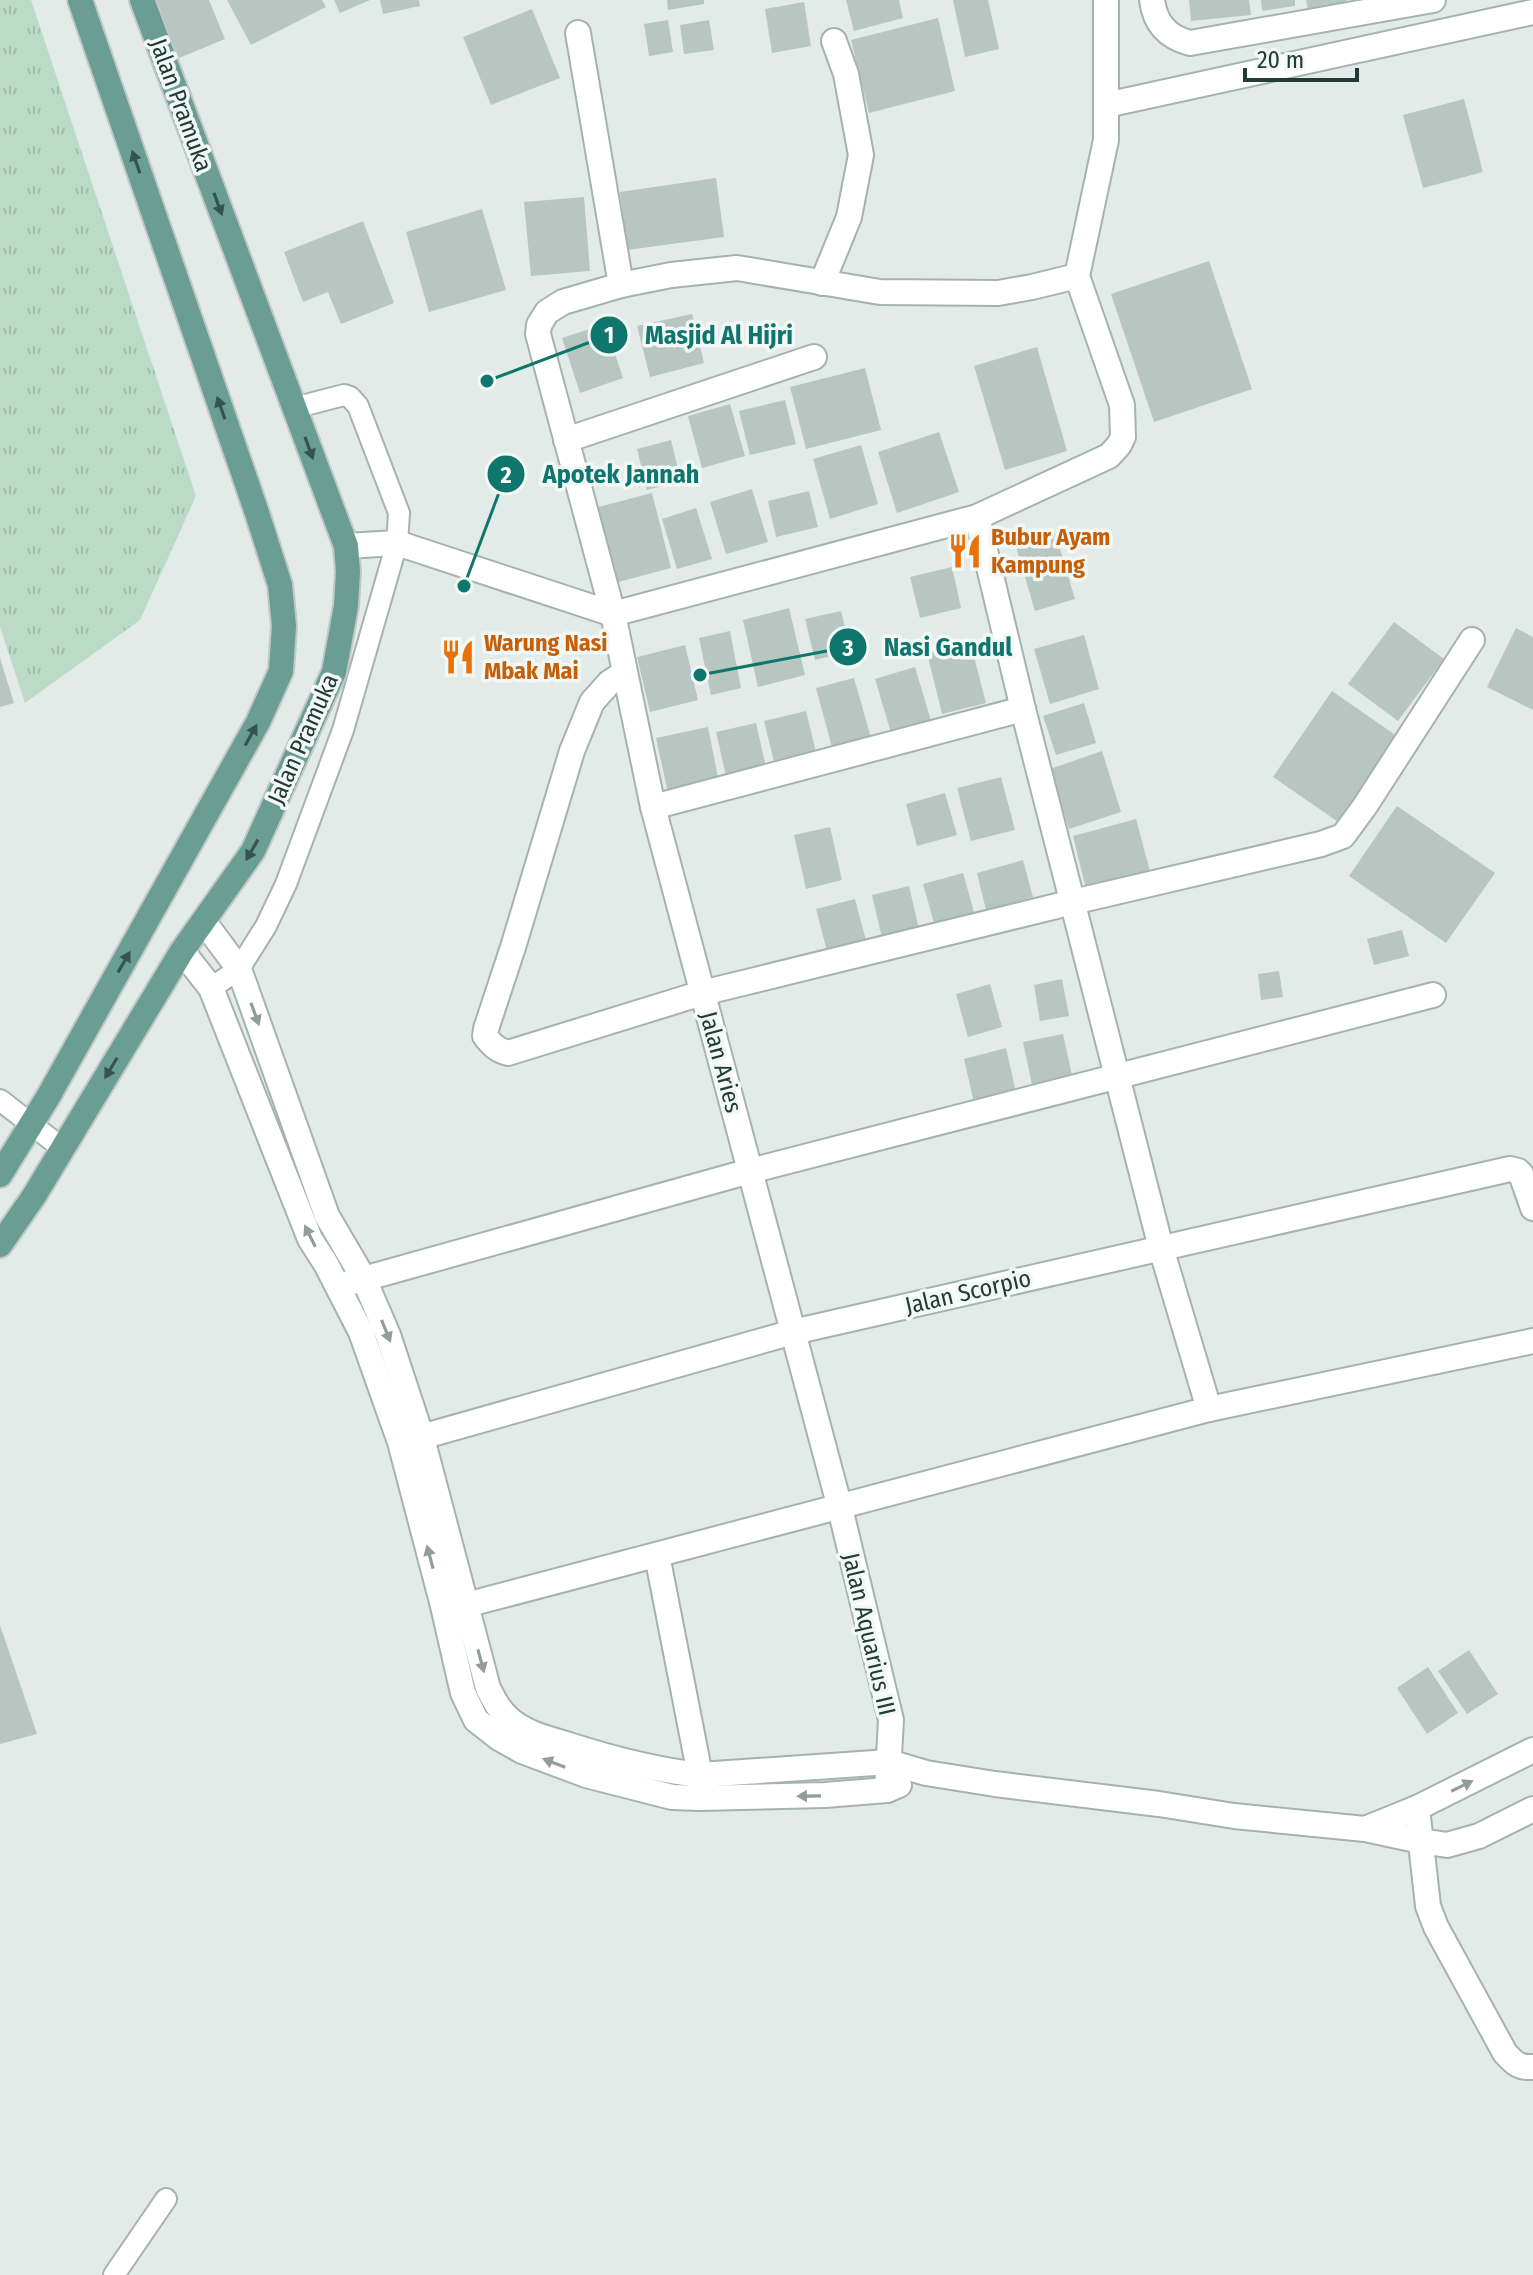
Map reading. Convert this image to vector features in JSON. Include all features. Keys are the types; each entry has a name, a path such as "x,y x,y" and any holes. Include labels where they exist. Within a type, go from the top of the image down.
{"main road":[{"name":"Jalan Pramuka","path":"0,1175 32,1125 258,722 281,671 284,626 280,585 80,0"},
{"name":"Jalan Pramuka","path":"0,1245 34,1196 182,951 253,851 334,672 346,606 346,546 142,0"}],"street":[{"path":"346,546 397,543 613,614 977,517 1109,456 1119,445 1124,426 1122,405 1077,276 1106,140 1106,0"},
{"path":"1152,0 1153,14 1158,23 1178,40 1190,43 1433,0"},
{"path":"1106,105 1533,12"},
{"path":"578,33 621,285 671,275 737,268 880,292 998,293 1077,276"},
{"path":"822,283 849,217 861,155 846,74 834,41"},
{"name":"Jalan Aries","path":"621,285 563,302 547,312 539,325 538,334 613,614 653,807 840,1508"},
{"path":"566,440 814,357"},
{"path":"977,517 1161,1248 1209,1409"},
{"path":"624,673 609,683 592,702 572,751 485,1036 496,1049 508,1053 702,993 1321,844 1343,836 1472,640"},
{"path":"653,807 1023,709"},
{"path":"204,922 239,969 327,1216 364,1279 388,1335 411,1440 454,1605 463,1693 476,1720 499,1738 522,1751 586,1775 672,1797 700,1787 889,1762 926,1773 995,1784 1234,1816 1365,1829 1447,1845 1508,1823 1533,1809"},
{"path":"182,951 211,988 310,1239 361,1332 411,1440"},
{"path":"338,1287 750,1171 1433,995"},
{"name":"Jalan Scorpio","path":"411,1440 793,1332 1510,1169 1518,1171 1526,1184 1533,1208"},
{"path":"454,1605 840,1508 1209,1409 1533,1341"},
{"name":"Jalan Aquarius III","path":"840,1508 891,1720 889,1762"},
{"path":"657,1555 700,1787"},
{"path":"1365,1829 1417,1808 1533,1750"},
{"path":"887,1790 889,1762"},
{"path":"700,1787 825,1795 887,1790 926,1773"},
{"path":"1417,1808 1428,1906 1436,1927 1505,2053 1517,2065 1533,2067"}],"lane":[{"path":"211,988 239,969 266,926 286,884 343,730 397,543 399,513 358,406 344,395 294,408"},
{"path":"0,1100 62,1148"},
{"path":"114,2275 166,2199"}],"green space":[{"path":"0,0 31,0 196,496 140,620 25,703 0,627"}],"building":[{"path":"155,0 209,0 225,39 179,58"},
{"path":"227,0 322,0 326,7 251,45"},
{"path":"334,0 370,0 340,13"},
{"path":"380,0 419,0 420,6 383,14"},
{"path":"667,0 704,0 704,4 668,10"},
{"path":"846,0 899,0 903,18 854,31"},
{"path":"953,0 988,0 999,49 965,57"},
{"path":"1189,0 1249,0 1251,15 1191,21"},
{"path":"1261,0 1295,0 1295,6 1262,11"},
{"path":"1306,0 1347,0 1347,1 1308,10"},
{"path":"804,2 811,46 772,53 765,9"},
{"path":"532,9 560,78 491,105 463,37"},
{"path":"938,18 955,91 869,113 851,40"},
{"path":"668,20 673,52 649,56 644,24"},
{"path":"709,20 714,50 684,54 680,25"},
{"path":"1464,99 1483,172 1423,188 1403,115"},
{"path":"716,178 724,237 627,250 620,192"},
{"path":"584,197 590,271 531,276 524,202"},
{"path":"482,209 506,290 429,312 406,232"},
{"path":"363,221 394,303 341,324 328,292 303,302 284,252"},
{"path":"1209,261 1252,389 1154,422 1111,294"},
{"path":"692,314 704,363 650,377 637,326"},
{"path":"605,324 623,378 580,393 562,338"},
{"path":"1037,347 1067,451 1005,470 974,366"},
{"path":"865,368 881,430 806,449 790,387"},
{"path":"785,400 796,444 750,455 739,411"},
{"path":"730,404 745,456 702,468 688,416"},
{"path":"939,432 959,492 897,513 878,452"},
{"path":"671,440 681,481 647,490 637,449"},
{"path":"861,445 878,504 830,519 813,459"},
{"path":"752,489 768,542 726,554 710,502"},
{"path":"809,491 818,527 776,537 768,501"},
{"path":"652,493 671,568 607,585 587,510"},
{"path":"696,508 712,559 677,569 662,519"},
{"path":"1055,532 1075,599 1035,611 1015,543"},
{"path":"952,567 961,608 920,618 910,577"},
{"path":"789,608 805,675 758,687 743,620"},
{"path":"841,611 851,651 815,660 805,619"},
{"path":"1394,622 1444,659 1398,721 1348,684"},
{"path":"1516,628 1533,637 1533,710 1487,687"},
{"path":"730,631 741,688 711,695 699,638"},
{"path":"1084,635 1099,689 1050,704 1034,649"},
{"path":"970,641 986,703 942,714 927,653"},
{"path":"685,645 698,700 650,712 637,657"},
{"path":"0,658 14,703 0,707"},
{"path":"915,667 932,724 892,736 875,679"},
{"path":"854,678 872,741 833,751 816,688"},
{"path":"1332,691 1404,741 1344,826 1273,777"},
{"path":"1084,703 1096,743 1056,755 1043,716"},
{"path":"806,711 818,760 776,770 764,721"},
{"path":"756,723 766,767 726,776 716,732"},
{"path":"708,727 719,782 668,793 656,738"},
{"path":"1102,751 1121,812 1069,829 1050,769"},
{"path":"1001,777 1015,830 971,841 957,788"},
{"path":"945,793 957,835 917,846 906,804"},
{"path":"1397,806 1495,873 1446,943 1349,876"},
{"path":"1136,819 1151,875 1087,893 1073,836"},
{"path":"830,827 842,880 806,889 794,835"},
{"path":"1023,860 1033,897 986,910 977,873"},
{"path":"963,873 974,912 934,923 923,884"},
{"path":"909,886 919,929 882,938 872,895"},
{"path":"855,899 868,948 829,959 816,909"},
{"path":"1402,930 1409,956 1374,965 1367,939"},
{"path":"1279,971 1283,997 1261,1000 1258,974"},
{"path":"1062,979 1069,1016 1040,1021 1034,985"},
{"path":"990,984 1002,1027 968,1037 956,994"},
{"path":"1063,1034 1074,1085 1034,1094 1023,1042"},
{"path":"1006,1048 1017,1097 975,1107 964,1059"},
{"path":"0,1625 37,1734 0,1744"},
{"path":"1469,1650 1498,1694 1467,1714 1438,1671"},
{"path":"1428,1667 1458,1713 1427,1734 1397,1688"}],"place":[{"name":"Masjid Al Hijri","path":"487,381"},
{"name":"Bubur Ayam Kampung","path":"965,551"},
{"name":"Apotek Jannah","path":"464,586"},
{"name":"Warung Nasi Mbak Mai","path":"458,657"},
{"name":"Nasi Gandul","path":"700,675"}]}
